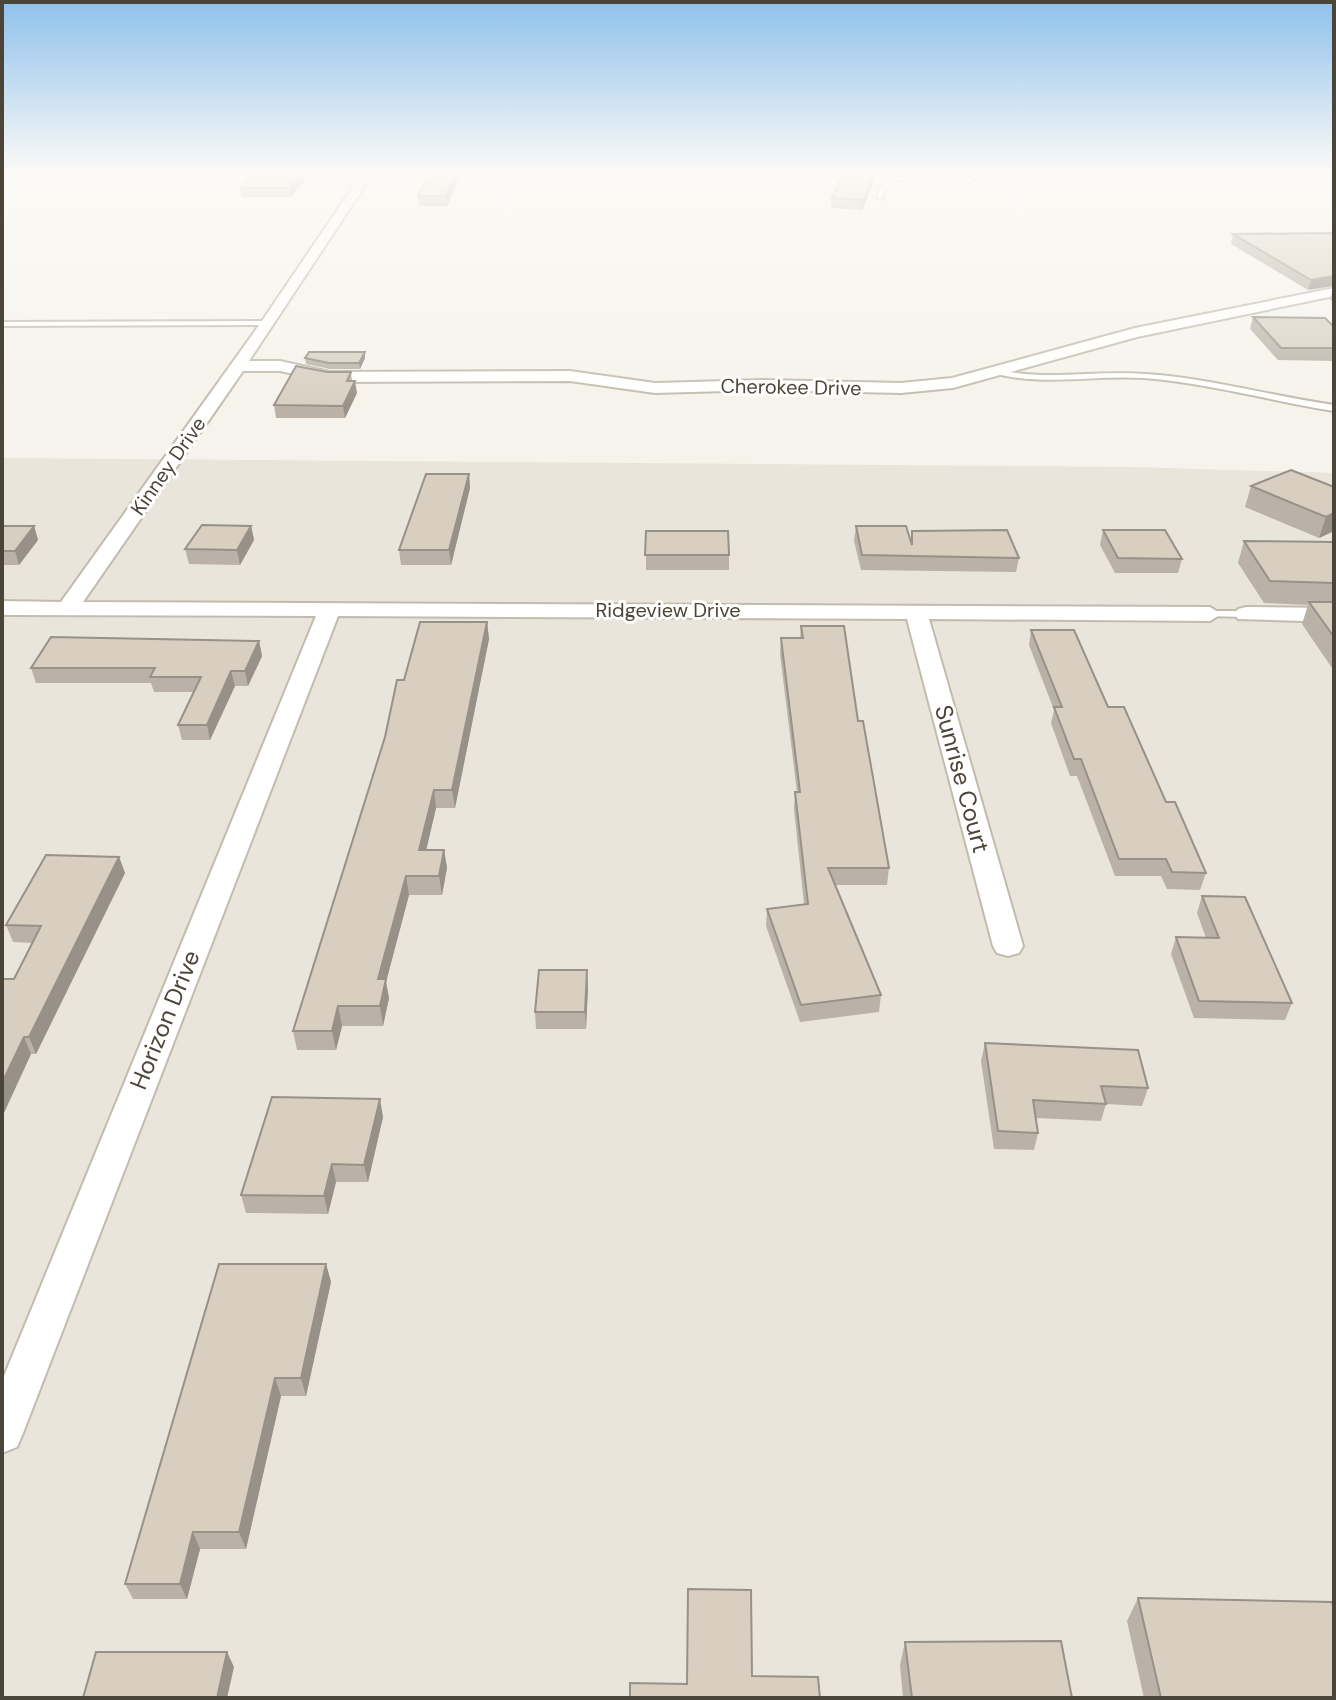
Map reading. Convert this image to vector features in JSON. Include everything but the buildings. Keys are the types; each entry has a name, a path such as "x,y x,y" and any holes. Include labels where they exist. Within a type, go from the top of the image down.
{"street":[{"name":"Kinney Drive","path":"68,608 315,251"},
{"name":"Cherokee Drive","path":"238,366 280,366 330,377 570,376 655,388 765,385 901,388 953,383 1135,333 1334,292"},
{"name":"Ridgeview Drive","path":"2,608 1210,614"},
{"name":"Horizon Drive","path":"2,1433 330,608"},
{"name":"Sunrise Court","path":"916,612 1008,946"},
{"name":"Ridgeview Drive","path":"1246,614 1334,615"}],"lane":[{"path":"2,324 268,323"},
{"path":"999,372 1040,380 1113,374 1145,376 1334,408"},
{"name":"Ridgeview Drive","path":"1210,614 1246,614"}],"shaded area":[{"path":"2,458 1134,467 1334,473 1334,1698 2,1698"}]}
